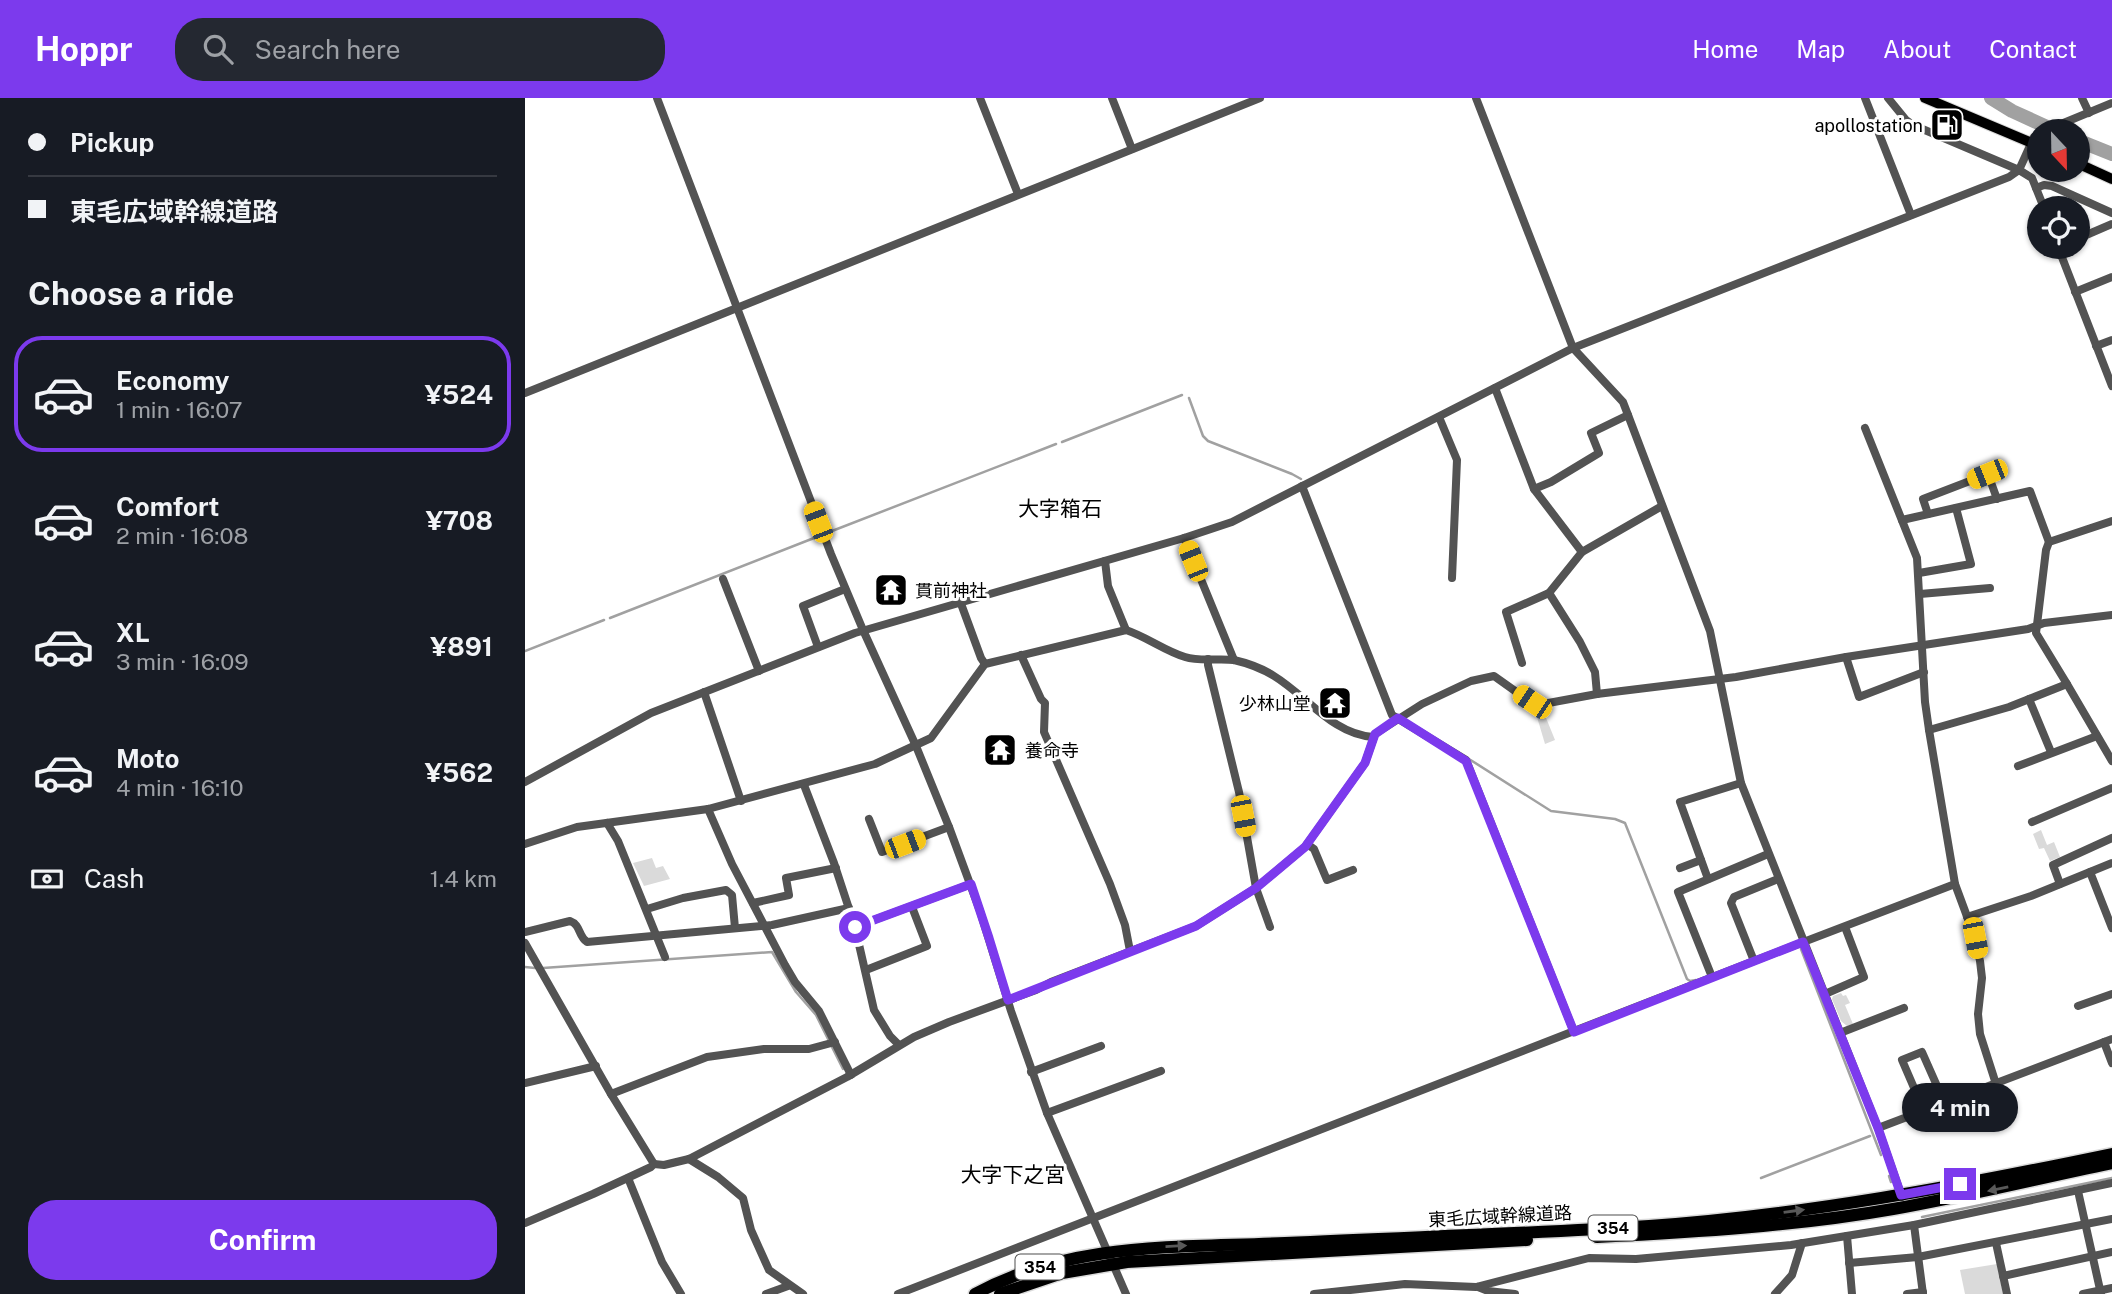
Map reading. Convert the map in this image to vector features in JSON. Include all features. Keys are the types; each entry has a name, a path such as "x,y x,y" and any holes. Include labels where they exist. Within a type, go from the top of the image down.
{"highway":[{"name":"東毛広域幹線道路","path":"1903,1201 2112,1154"},
{"name":"東毛広域幹線道路","path":"975,1294 997,1282 1038,1267 1179,1246 1648,1226 1751,1217 1903,1201 2018,1185 2112,1163"},
{"name":"東毛広域幹線道路","path":"1000,1294 1111,1257"}],"main road":[{"path":"1925,98 2027,134"},
{"path":"2090,169 2112,179"}],"street":[{"path":"657,98 845,589 916,746 971,884 1031,1072 1126,1294"},
{"path":"980,98 1018,194"},
{"path":"1112,98 1132,149"},
{"path":"525,393 1260,98"},
{"path":"1476,98 1573,348 1623,401 1710,631 1741,783 1878,1128 1903,1201"},
{"path":"1865,98 1911,215"},
{"path":"1888,98 1913,125 2032,178 2039,196"},
{"path":"2082,98 2088,113"},
{"path":"2074,119 2112,103"},
{"path":"525,782 641,718 863,630 1232,523 1573,348 2009,177 2019,170 2027,157"},
{"path":"2036,188 2052,186 2112,213"},
{"path":"2090,233 2112,224"},
{"path":"2063,259 2112,386"},
{"path":"2075,292 2112,277"},
{"path":"2097,346 2112,340"},
{"path":"1495,388 1534,489 1582,552"},
{"path":"1534,489 1551,482 1599,453 1591,433 1628,415"},
{"path":"1439,417 1457,460 1452,578"},
{"path":"1865,428 1917,558 1929,730 1955,884 1975,938 1982,978 1978,1014 1980,1034 1996,1084"},
{"path":"1928,514 1923,499 1987,474 1997,499"},
{"path":"1302,486 1392,715 1466,761 1574,1032"},
{"path":"1902,520 2030,491 2049,542 2036,633 2097,736 2108,745 2112,761"},
{"path":"1522,663 1506,612 1549,593 1582,552 1662,506"},
{"path":"1919,573 1971,564 1956,508"},
{"path":"2049,542 2112,521"},
{"path":"1184,538 1234,660"},
{"path":"1105,561 1108,586 1126,631"},
{"path":"723,579 759,671"},
{"path":"1920,594 1990,588"},
{"path":"818,647 803,606 845,589"},
{"path":"1549,593 1580,642 1595,672 1597,694"},
{"path":"960,601 985,664"},
{"path":"525,1223 654,1164 664,1165 689,1159 851,1075 899,1045 935,1027 1196,926 1256,888 1307,844 1365,763 1373,737 1422,704 1471,681 1494,676 1538,704 1721,679 2028,629 2036,625 2112,615"},
{"path":"525,845 564,830 708,809 875,764 931,738 985,664 1126,631 1142,635 1186,657 1234,660 1273,676 1341,729 1360,736 1373,737"},
{"path":"1021,655 1045,703 1044,732 1110,884 1125,925 1130,951"},
{"path":"1846,657 1859,697 1924,672"},
{"path":"1208,659 1239,792 1256,888 1270,927"},
{"path":"1929,730 2009,707 2067,684"},
{"path":"705,692 741,801"},
{"path":"2029,699 2051,752"},
{"path":"2018,766 2097,736"},
{"path":"1708,879 1680,802 1741,783"},
{"path":"804,785 855,927 874,1010 885,1030 899,1045"},
{"path":"2032,822 2112,788"},
{"path":"708,809 732,864 795,982 814,1004 851,1075"},
{"path":"869,819 883,852 949,827"},
{"path":"607,823 618,841 665,957"},
{"path":"2060,884 2053,865 2112,838"},
{"path":"1307,844 1314,849 1327,880 1353,870"},
{"path":"1712,977 1678,892 1768,854"},
{"path":"1680,868 1701,860"},
{"path":"1967,917 2031,896 2112,863"},
{"path":"753,903 789,895 786,878 836,868"},
{"path":"2090,872 2112,928"},
{"path":"1754,961 1731,903 1734,897 1778,879"},
{"path":"855,927 971,884"},
{"path":"898,1294 1955,884"},
{"path":"647,909 683,898 726,890 731,895 735,928"},
{"path":"866,970 927,946 912,906"},
{"path":"525,932 570,921 577,925 587,942 765,925 849,908"},
{"path":"1825,994 1864,977 1845,927"},
{"path":"525,943 654,1164"},
{"path":"2078,1006 2112,994"},
{"path":"1840,1033 1904,1007"},
{"path":"1878,1128 2108,1041 2112,1063"},
{"path":"611,1094 707,1057 764,1049 809,1049 835,1042"},
{"path":"1031,1072 1101,1046"},
{"path":"1924,1111 1902,1060 1922,1052 1944,1104"},
{"path":"525,1083 596,1066"},
{"path":"1048,1113 1161,1071"},
{"path":"689,1159 718,1177 743,1198 751,1230 769,1270 788,1286 803,1294"},
{"path":"628,1178 662,1262 681,1294"},
{"path":"1314,1294 1405,1284 1440,1284 1469,1291 1589,1258 1658,1257 1802,1243 1914,1225 2112,1184"},
{"path":"2078,1191 2101,1292"},
{"path":"1849,1263 1918,1257 2112,1219"},
{"path":"1907,1294 1923,1293 1914,1225"},
{"path":"1847,1236 1852,1294"},
{"path":"1775,1294 1792,1275 1802,1243"},
{"path":"1996,1243 2007,1294"},
{"path":"2003,1276 2112,1252"},
{"path":"766,1294 788,1286"},
{"path":"1478,1287 1515,1294"},
{"path":"2083,1294 2112,1288"}],"shaded area":[{"path":"1537,708 1542,708 1555,740 1545,744 1537,717"},
{"path":"2041,830 2047,845 2054,842 2060,857 2050,861 2044,848 2039,849 2033,834"},
{"path":"652,858 656,868 663,866 670,879 644,886 633,863"},
{"path":"1841,993 1846,995 1850,1003 1845,1005 1853,1024 1847,1026 1841,1021 1832,999"},
{"path":"1997,1264 2003,1294 1965,1294 1960,1270"}],"waterway":[{"path":"1991,98 2030,119"},
{"path":"2090,145 2112,154"},
{"path":"1062,442 1182,395"},
{"path":"1189,398 1203,436 1208,441 1301,479"},
{"path":"832,531 1056,444"},
{"path":"610,618 814,538"},
{"path":"525,651 604,620"},
{"path":"1469,759 1551,811 1615,819 1625,823 1687,979 1696,980"},
{"path":"1801,949 1881,1155"},
{"path":"543,968 772,952 796,992 816,1015 843,1069"},
{"path":"525,967 535,968"},
{"path":"1761,1178 1870,1136"},
{"path":"1889,1176 1891,1182"},
{"path":"1922,1217 2112,1178"}],"place":[{"name":"apollostation","path":"1947,125"},
{"name":"貫前神社","path":"891,590"},
{"name":"少林山堂","path":"1335,703"},
{"name":"養命寺","path":"1000,750"}],"district":[{"name":"大字箱石","path":"1060,508"},
{"name":"大字下之宮","path":"1013,1174"}],"route":[{"path":"855,927 971,884 1008,1000 1036,990 1196,926 1256,888 1305,847 1365,763 1375,734 1398,718 1466,761 1574,1032 1803,942 1878,1128 1901,1195 1960,1184"}]}
